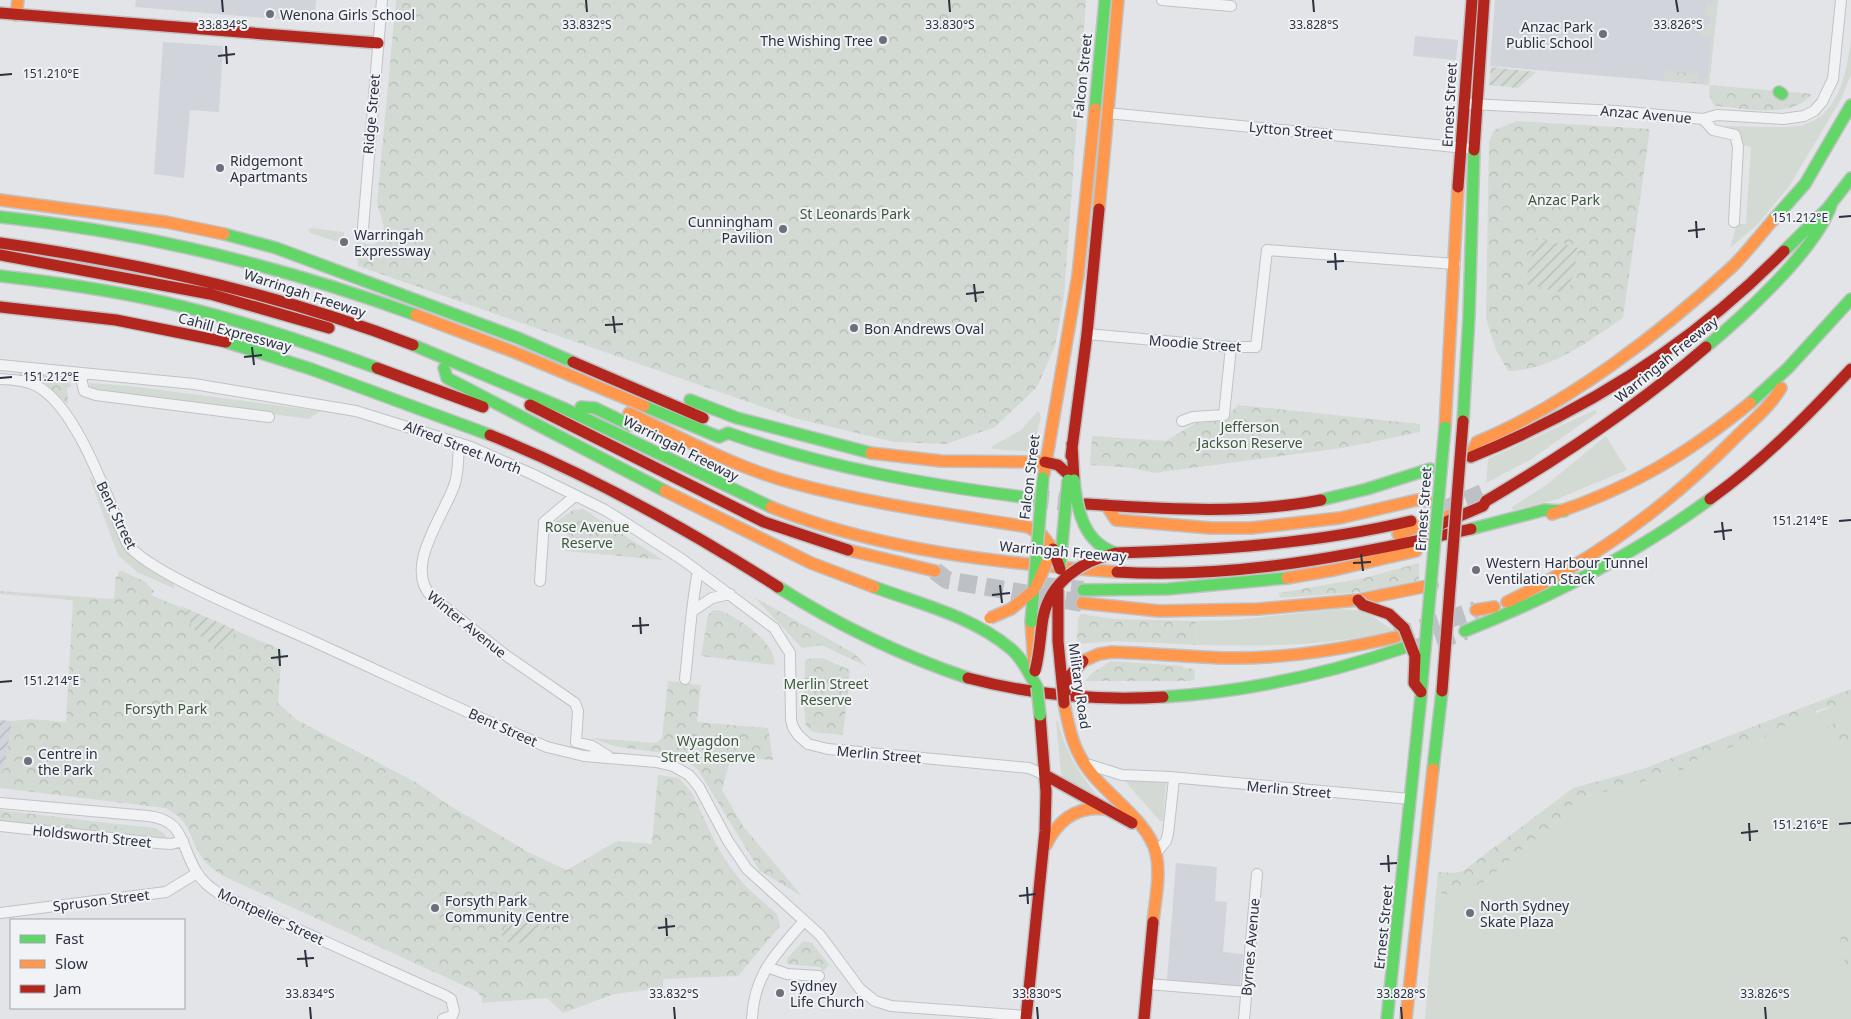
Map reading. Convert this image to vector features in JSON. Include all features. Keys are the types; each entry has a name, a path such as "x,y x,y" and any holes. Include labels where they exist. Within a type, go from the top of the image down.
{"main road":[{"path":"16,15 18,0"},
{"name":"Falcon Street","path":"1026,1017 1043,855 1045,775 1031,622 1032,591 1044,462 1072,315 1083,234 1105,0"},
{"name":"Falcon Street","path":"1070,478 1072,444 1088,334 1118,0"},
{"name":"Ernest Street","path":"1387,1019 1395,961 1432,585 1445,427 1463,103 1472,0"},
{"name":"Ernest Street","path":"1407,1017 1428,801 1442,691 1455,531 1471,305 1475,104 1484,0"},
{"path":"0,13 378,43"},
{"name":"Warringah Freeway","path":"1851,105 1805,184 1734,264 1664,325 1580,386 1509,428 1477,442 1470,457 1508,443 1562,418 1652,364 1692,335 1751,284 1831,205 1851,178"},
{"path":"0,193 82,210"},
{"path":"0,200 82,210 211,231 276,248 518,338 722,426 728,434"},
{"name":"Warringah Freeway","path":"1114,559 1223,565 1296,557 1395,535 1431,523 1481,501 1487,496 1504,491 1572,450 1642,399 1710,345 1752,305 1806,247 1827,220 1831,205"},
{"name":"Warringah Freeway","path":"0,217 53,222 144,238 274,268 436,322 719,437 728,434 786,453 882,476 1031,498"},
{"name":"Warringah Freeway","path":"0,233 140,256 222,274 293,293 463,353 581,406 740,486 812,513 922,541 1022,556"},
{"name":"Warringah Freeway","path":"0,243 134,264 229,285 302,306 404,342 517,387 608,428 728,490 808,520 884,542 957,556 1106,572 1175,574 1256,570 1309,563 1544,510 1564,511"},
{"name":"Warringah Freeway","path":"0,255 210,294 366,339 444,368 606,442 764,522 832,545 935,571"},
{"path":"0,276 109,292 208,314 387,372 504,415 540,432 546,431"},
{"name":"Warringah Freeway","path":"1492,531 1564,511 1624,487 1674,460 1730,420 1783,373 1851,298"},
{"name":"Cahill Expressway","path":"0,307 176,331 226,342 317,370 454,420 517,445 643,507 860,635 930,666 994,687 1012,691 1103,700 1185,698 1257,687 1384,655 1397,655 1404,650"},
{"path":"444,368 447,378 719,519 811,563 914,603 970,621 1004,643 1017,655 1037,687"},
{"name":"Warringah Freeway","path":"1783,373 1781,390 1700,474 1663,507 1589,560 1540,587 1494,607 1466,626 1552,595 1636,550 1704,506 1750,470 1800,425 1851,368"},
{"path":"560,372 563,383 744,466 792,483 850,497 1015,524 1038,531 1053,548 1060,569"},
{"path":"594,372 626,377 737,418 876,454 949,461 1044,462 1058,465 1070,478 1086,530 1100,547 1114,559"},
{"path":"581,406 595,408 697,454 754,476 784,484 792,483"},
{"path":"1086,504 1219,509 1300,503 1357,492 1430,469"},
{"path":"1035,671 1041,645 1044,614 1058,584 1070,478"},
{"name":"Warringah Freeway","path":"1368,550 1446,522 1483,506 1487,496"},
{"path":"1082,603 1159,611 1258,609 1355,600 1364,597 1419,590 1432,585 1444,571 1455,531 1447,511 1438,502 1427,500 1340,518 1280,526 1223,528 1116,520 1106,505"},
{"path":"1058,584 1080,566 1099,557 1114,559 1344,537 1422,518"},
{"path":"970,621 990,618 1011,610 1032,591 1064,523"},
{"path":"1083,590 1155,591 1256,584 1347,569 1419,550"},
{"name":"Military Road","path":"1058,584 1058,641 1067,720 1081,758 1102,785 1144,830 1156,853 1158,878 1144,1019"},
{"path":"1355,600 1363,605 1389,614 1404,628 1415,656 1414,682 1421,694"},
{"path":"1476,610 1494,607"},
{"path":"1064,703 1068,678 1083,661 1100,654 1112,652 1227,658 1321,653 1396,637"},
{"path":"1045,775 1144,830"},
{"path":"1410,799 1428,801"},
{"path":"1043,855 1051,835 1071,814 1085,809 1106,809"},
{"path":"1394,1019 1395,961"}],"street":[{"name":"Ridge Street","path":"363,228 382,0"},
{"path":"1162,0 1231,6"},
{"name":"Anzac Avenue","path":"1463,103 1618,111 1703,119 1717,115 1793,118 1814,111 1822,102 1833,79 1841,0"},
{"name":"Lytton Street","path":"1107,113 1475,149"},
{"path":"1703,119 1713,130 1735,135 1738,147 1734,222"},
{"name":"Moodie Street","path":"1088,334 1231,348 1256,347 1267,250 1455,264"},
{"path":"1182,421 1193,417 1224,415 1231,348"},
{"name":"Alfred Street North","path":"0,365 194,384 356,411 459,443 532,474 618,518 698,571 774,628 790,653"},
{"path":"80,373 84,391 96,395 269,418"},
{"name":"Bent Street","path":"0,378 33,384 60,405 77,431 129,546 151,565 248,612 548,747 584,756 608,756 665,764 689,775 699,787 728,841 747,869 820,935 860,989 875,1001 891,1006 1026,1017"},
{"name":"Winter Avenue","path":"459,443 455,484 424,558 421,577 423,586 432,597 504,654 572,701 578,711 576,742 592,746 608,756"},
{"path":"540,582 544,522 575,496"},
{"path":"685,679 694,610 692,597 698,571"},
{"path":"694,610 712,598 730,594"},
{"name":"Merlin Street","path":"790,653 791,720 798,735 808,744 828,749 1022,767 1034,769 1045,775"},
{"path":"1022,767 1035,761 1043,745"},
{"name":"Merlin Street","path":"1081,758 1093,766 1114,774 1410,799"},
{"path":"1156,853 1166,841 1168,834 1174,779"},
{"name":"Montpelier Street","path":"0,803 160,818 171,823 183,841 197,873 208,886 222,895 451,999 454,1011 452,1016 442,1019"},
{"name":"Holdsworth Street","path":"0,826 157,843 171,844 183,841"},
{"name":"Spruson Street","path":"0,913 166,892 197,873"},
{"name":"Byrnes Avenue","path":"1244,1019 1257,874"},
{"path":"752,1019 754,996 767,967 804,922"},
{"path":"767,967 787,974 819,976"},
{"path":"1148,984 1246,992"}],"shaded area":[{"name":"Wenona Girls School","path":"136,0 316,0 314,22 135,7"},
{"name":"Anzac Park Public School","path":"1495,0 1718,0 1709,85 1490,66"},
{"path":"1415,36 1458,40 1456,60 1413,56"},
{"path":"163,42 223,46 219,112 190,110 184,178 154,174"},
{"path":"0,720 12,721 4,771 0,774"},
{"path":"1176,863 1217,867 1215,901 1227,902 1223,952 1243,954 1240,987 1167,980"}],"green space":[{"name":"St Leonards Park","path":"396,0 1086,0 1064,295 1055,346 1037,387 995,427 946,444 894,442 794,418 358,266 356,242 373,245 382,239 383,234 383,225 377,203"},
{"path":"1713,0 1718,0 1709,85 1704,85 1704,79 1707,78 1711,36 1699,35 1700,24 1701,28 1706,28 1706,23 1711,23 1711,16 1704,15 1706,4 1713,4"},
{"path":"1851,40 1851,75 1840,101 1788,188 1757,225 1730,248 1737,224 1746,224 1751,147 1742,145 1738,134 1725,126 1787,127 1803,125 1815,120 1825,112 1839,91 1847,66"},
{"path":"1491,67 1536,72 1518,88 1489,85"},
{"path":"1664,71 1699,74 1698,83 1664,80"},
{"path":"1709,85 1812,94 1803,102 1792,107 1780,110 1753,110 1715,106 1710,98"},
{"name":"Anzac Park","path":"1517,121 1650,129 1623,318 1583,345 1554,360 1524,370 1508,371 1496,350 1486,318 1489,141 1494,130"},
{"path":"311,228 344,232 344,244 310,233 308,230"},
{"path":"1536,238 1579,248 1568,294 1525,284"},
{"path":"23,372 67,380 72,386 67,388 68,404 45,384 18,375"},
{"path":"90,383 129,386 320,411 309,419 119,393 90,388"},
{"name":"Jefferson Jackson Reserve","path":"1238,405 1420,424 1420,432 1342,448 1154,473 1133,468 1090,465 1092,436 1166,441 1201,420 1228,416"},
{"path":"1595,410 1597,413 1530,460 1486,483 1488,459"},
{"path":"1038,411 1041,416 1033,452 993,449 991,447 1021,430"},
{"path":"1606,436 1627,470 1555,500 1513,510 1512,507 1546,485"},
{"path":"89,476 120,537 142,562 173,583 175,589 137,572 118,555"},
{"name":"Rose Avenue Reserve","path":"583,509 663,560 565,551 568,528 550,526 573,510"},
{"path":"1419,563 1419,583 1373,591 1280,598 1279,593 1364,578"},
{"name":"Forsyth Park","path":"122,571 144,581 154,591 151,595 282,650 278,703 297,720 417,783 447,804 528,852 567,870 617,841 652,844 658,775 679,778 692,793 717,846 730,867 747,888 777,914 780,926 738,976 663,979 663,988 614,994 563,1013 547,998 482,1003 482,997 476,991 223,876 205,861 181,819 165,808 0,788 0,774 4,770 12,721 31,719 66,722 73,600 0,594 0,591 114,599 116,576 118,576 118,572"},
{"path":"754,597 855,654 868,667 821,645 802,648"},
{"path":"181,606 234,629 233,638 230,643 221,647 215,646 203,639"},
{"path":"1340,609 1364,611 1393,630 1345,640 1296,644 1198,645 1195,621 1235,620"},
{"path":"713,610 727,613 758,635 771,651 775,665 701,656 708,615"},
{"path":"1081,614 1114,619 1195,621 1198,645 1117,641 1077,644 1078,619"},
{"name":"Merlin Street Reserve","path":"822,658 850,670 843,735 813,732 806,726 804,706 805,662 806,659"},
{"path":"1111,661 1183,666 1183,668 1194,669 1195,679 1190,681 1085,681 1092,673"},
{"name":"Wyagdon Street Reserve","path":"668,681 701,685 697,722 768,728 773,760 731,757 722,790 743,826 802,896 760,871 698,770 689,763 670,755 619,747 592,738 656,743 662,738"},
{"path":"1851,689 1851,699 1845,701 1842,708 1836,710 1829,707 1816,711 1815,715 1769,732 1764,739 1759,741 1754,739 1687,763 1686,768 1680,771 1676,768 1640,783 1574,800 1571,809 1472,892 1451,886 1447,895 1436,892 1438,872 1455,873 1463,871 1573,788 1643,769"},
{"path":"1851,699 1851,1019 1425,1019 1436,892 1447,895 1451,886 1472,892 1571,809 1574,800 1640,783 1676,768 1686,768 1687,763 1755,738 1759,741 1764,739 1769,732"},
{"path":"1843,718 1851,722 1851,749 1819,732"},
{"path":"1056,721 1058,721 1064,742 1073,760 1096,794 1064,779 1061,773"},
{"path":"1123,779 1166,783 1163,821 1160,821"},
{"path":"0,810 107,823 147,837 0,821"},
{"path":"107,823 155,828 165,834 166,838 147,837"},
{"path":"527,914 541,917 550,927 522,943 506,942 501,933 504,929 515,919"},
{"path":"1842,928 1851,931 1851,974 1848,973 1840,944"},
{"path":"803,941 812,943 829,965 823,971 819,967 787,964 787,959"}],"tunnel":[{"path":"1441,511 1487,491"},
{"path":"1031,498 1083,504"},
{"path":"935,571 947,580 1082,603"},
{"path":"1044,586 1083,590"},
{"path":"1396,637 1476,610"},
{"path":"1411,650 1465,631"}],"traffic: fast":[{"path":"1095,109 1105,0"},
{"path":"1773,220 1805,184 1851,105"},
{"path":"1463,421 1469,316 1474,150"},
{"path":"1784,251 1827,209 1851,178"},
{"path":"1706,347 1758,300 1795,262 1823,223 1831,205"},
{"path":"0,217 106,232 211,253 314,281 416,315"},
{"path":"224,234 276,248 518,338 573,362"},
{"path":"0,276 93,288 184,307 282,335 377,368"},
{"path":"1750,403 1788,368 1851,299"},
{"path":"226,342 311,369 490,435"},
{"path":"413,345 563,408 771,507"},
{"path":"444,368 447,378 665,491"},
{"path":"690,400 737,418 871,453"},
{"path":"644,406 719,437 728,433 840,466 916,481 1031,498"},
{"path":"581,407 595,408 630,425"},
{"path":"1421,693 1445,427"},
{"path":"1321,500 1367,489 1430,469"},
{"path":"1031,622 1043,478"},
{"path":"1060,566 1068,480"},
{"path":"1074,480 1080,514 1089,534 1096,542 1116,553"},
{"path":"1465,631 1498,618 1592,573 1652,538 1710,499"},
{"path":"1471,529 1544,510 1564,511"},
{"path":"1083,590 1168,589 1287,578"},
{"path":"778,587 847,627 918,660 968,678"},
{"path":"874,587 945,612 980,628 1011,649 1019,657 1037,687"},
{"path":"1163,697 1224,691 1315,674 1403,648"},
{"path":"1037,687 1040,715"},
{"path":"1433,769 1442,691"},
{"path":"1387,1019 1421,696"}],"traffic: slow":[{"path":"16,15 18,0"},
{"path":"1099,209 1118,0"},
{"path":"1044,474 1078,275 1095,109"},
{"path":"1445,427 1458,187"},
{"path":"0,200 166,222 224,234"},
{"path":"1470,457 1477,442 1511,427 1545,408 1612,365 1645,341 1733,266 1773,220"},
{"path":"416,315 514,352 644,406"},
{"path":"1507,602 1539,586 1599,550 1656,509 1709,463 1771,402 1781,388"},
{"path":"1552,514 1607,493 1657,468 1703,439 1750,403"},
{"path":"629,413 709,452 772,477 881,503 1028,527 1042,535 1053,549"},
{"path":"871,453 941,461 1045,462"},
{"path":"665,491 811,563 874,587"},
{"path":"1106,505 1116,520 1211,528 1251,528 1340,518 1417,500 1438,502"},
{"path":"771,507 812,522 898,545 985,559 1117,572"},
{"path":"1398,534 1451,515"},
{"path":"1036,586 1053,549"},
{"path":"848,550 935,571"},
{"path":"1287,578 1334,570 1416,551"},
{"path":"1082,603 1159,611 1258,609 1358,600 1432,585"},
{"path":"990,618 1011,609 1033,591"},
{"path":"1476,610 1494,607"},
{"path":"1031,622 1034,665"},
{"path":"1083,661 1099,654 1112,652 1226,658 1269,657 1333,650 1396,637"},
{"path":"1064,703 1072,738 1081,758 1099,782 1133,816 1151,840 1156,853 1158,870 1153,922"},
{"path":"1406,1019 1433,769"},
{"path":"1046,845 1056,828 1070,816 1086,810 1105,809"}],"traffic: jam":[{"path":"1458,187 1472,0"},
{"path":"1474,150 1484,0"},
{"path":"0,13 378,43"},
{"path":"1071,456 1087,334 1099,209"},
{"path":"0,243 105,260 210,282 312,310 413,345"},
{"path":"1471,457 1557,417 1598,395 1638,370 1677,344 1714,315 1784,251"},
{"path":"0,255 210,294 329,328"},
{"path":"0,307 116,320 226,342"},
{"path":"1441,524 1483,506 1486,501 1572,448 1627,410 1706,347"},
{"path":"573,362 703,418"},
{"path":"377,368 483,407"},
{"path":"1710,499 1748,470 1783,438 1851,369"},
{"path":"530,405 764,522 848,550"},
{"path":"1442,691 1463,421"},
{"path":"490,435 565,468 638,504 709,544 778,587"},
{"path":"1072,444 1074,480"},
{"path":"1045,462 1058,465 1069,475"},
{"path":"1086,504 1204,510 1263,508 1321,500"},
{"path":"1116,553 1228,548 1265,544 1338,535 1411,521"},
{"path":"1117,572 1206,572 1295,563 1383,548 1471,529"},
{"path":"1053,549 1060,569"},
{"path":"1035,671 1043,618 1053,593 1060,583 1080,567 1091,561 1116,553"},
{"path":"1058,590 1058,641 1064,703"},
{"path":"1358,600 1363,605 1389,614 1404,628 1415,656 1414,683 1421,692"},
{"path":"1065,692 1068,678 1083,661"},
{"path":"968,678 1040,693 1113,698 1163,697"},
{"path":"1026,1019 1045,831 1046,792 1040,715"},
{"path":"1045,775 1132,823"},
{"path":"1144,1019 1153,922"}],"place":[{"name":"Wenona Girls School","path":"270,14"},
{"name":"Anzac Park Public School","path":"1603,34"},
{"name":"The Wishing Tree","path":"883,40"},
{"name":"Ridgemont Apartmants","path":"220,168"},
{"name":"Cunningham Pavilion","path":"783,229"},
{"name":"Warringah Expressway","path":"344,242"},
{"name":"Bon Andrews Oval","path":"854,328"},
{"name":"Western Harbour Tunnel Ventilation Stack","path":"1476,570"},
{"name":"Centre in the Park","path":"28,761"},
{"name":"Forsyth Park Community Centre","path":"435,908"},
{"name":"North Sydney Skate Plaza","path":"1470,913"},
{"name":"Sydney Life Church","path":"780,993"}]}
